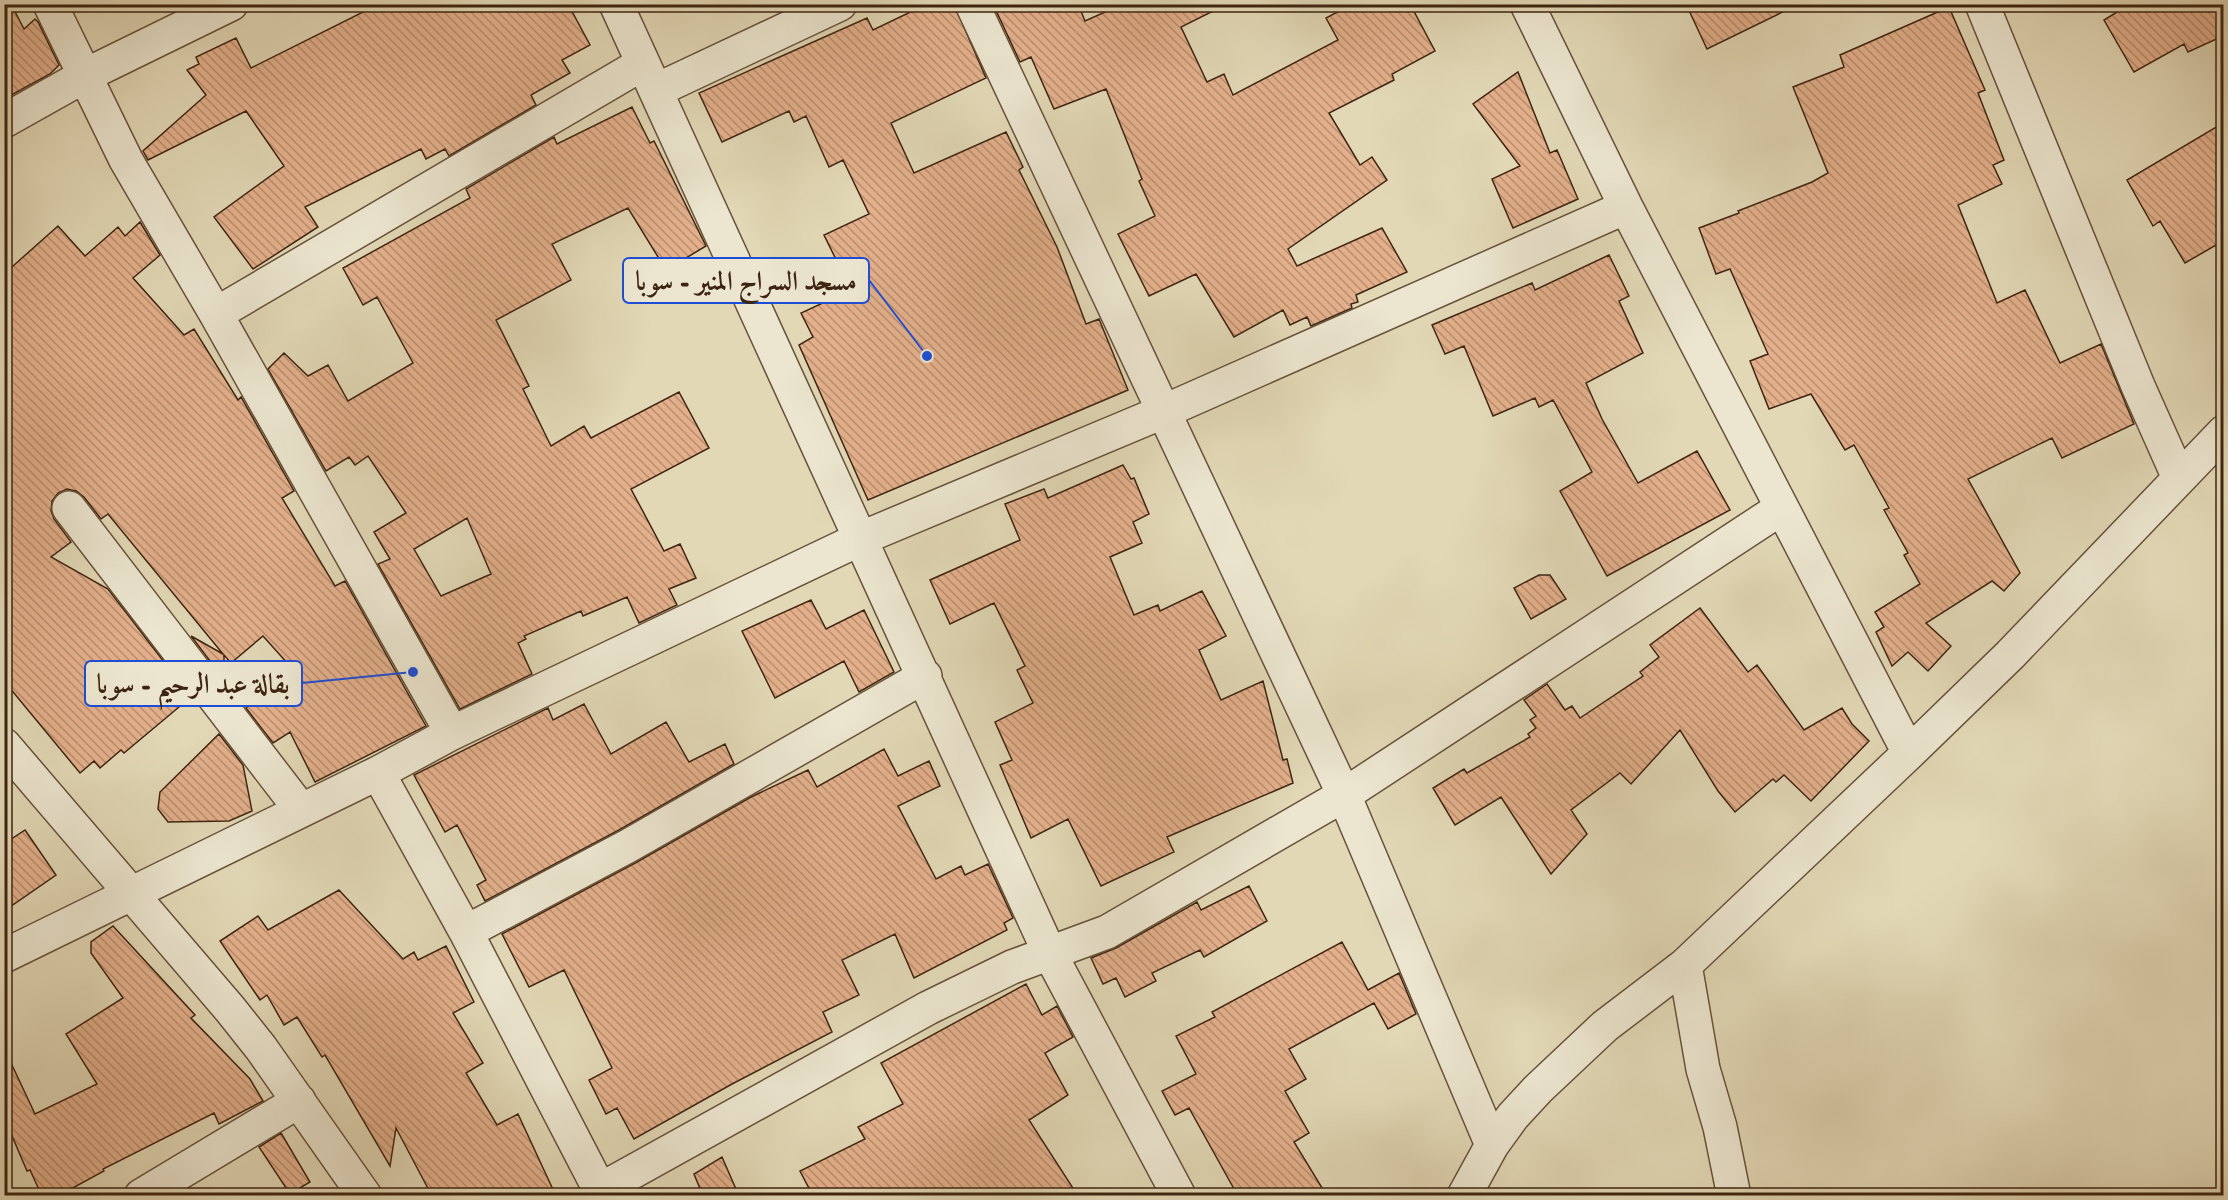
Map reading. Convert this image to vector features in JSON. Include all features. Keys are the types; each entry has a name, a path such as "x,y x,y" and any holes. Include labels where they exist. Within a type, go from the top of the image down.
{"street":[{"path":"50,4 126,160 216,314 452,733"},
{"path":"4,121 86,75 231,4"},
{"path":"616,4 862,538 1049,952 1179,1196"},
{"path":"216,314 649,77 840,4"},
{"path":"972,4 1344,795 1492,1145"},
{"path":"1527,4 1626,207 1909,753"},
{"path":"1982,4 2138,386 2179,478"},
{"path":"4,956 378,773 452,733 862,538 1165,411 1626,207"},
{"path":"1464,1196 1492,1145 1513,1116 1571,1057 1646,993 1685,965 1909,753 2010,655 2223,432"},
{"path":"69,508 301,810"},
{"path":"378,773 466,932 601,1193 928,1008 1049,952 1107,932 1344,795 1780,508"},
{"path":"466,932 628,846 925,676"},
{"path":"4,745 248,1032 365,1196"},
{"path":"1685,965 1703,1069 1720,1127 1734,1196"},
{"path":"141,1196 298,1101"}],"building":[{"path":"4,4 11,4 24,29 35,19 38,22 59,65 50,74 4,99"},
{"path":"379,4 568,4 590,45 562,60 570,73 531,95 536,105 449,156 445,149 426,159 421,149 305,207 318,227 253,269 214,217 284,166 246,111 148,160 143,151 206,95 187,70 199,64 196,57 236,38 251,68"},
{"path":"927,4 954,4 986,78 891,123 914,173 1006,132 1023,167 1019,170 1057,247 1086,324 1099,319 1128,390 868,500 799,345 813,337 801,313 851,290 824,235 869,214 843,160 829,167 806,116 794,122 789,111 722,142 699,93 867,18 873,30"},
{"path":"993,4 1078,4 1085,21 1123,4 1227,4 1181,27 1207,82 1224,74 1233,95 1338,40 1326,18 1352,4 1410,4 1435,51 1392,74 1394,80 1329,113 1360,165 1372,157 1387,180 1288,249 1297,266 1382,228 1407,272 1356,295 1358,302 1351,304 1352,308 1311,326 1307,317 1290,325 1283,310 1234,337 1196,274 1149,296 1118,234 1155,216 1139,181 1142,179 1106,89 1054,109 1031,57 1020,62"},
{"path":"1686,4 1799,4 1707,49"},
{"path":"2130,4 2215,4 2223,24 2223,36 2188,52 2184,44 2134,72 2104,20"},
{"path":"1949,7 1985,90 1978,93 2004,160 1993,165 2002,184 1958,205 1997,303 2025,290 2060,363 2101,344 2134,424 2062,458 2052,438 1968,479 2020,573 2004,591 1992,581 1926,623 1951,646 1928,671 1908,652 1892,666 1876,632 1884,627 1875,612 1920,584 1904,555 1908,553 1884,510 1889,508 1854,445 1845,450 1811,394 1769,409 1750,361 1768,354 1730,269 1716,274 1699,228 1812,182 1828,173 1793,87 1844,67 1840,55"},
{"path":"1518,72 1550,153 1557,150 1578,199 1513,228 1492,179 1520,166 1473,104"},
{"path":"632,107 650,143 654,141 706,246 666,270 628,208 552,244 571,280 496,320 529,386 523,389 551,446 584,426 591,438 679,392 709,448 631,489 664,551 680,544 696,578 669,589 677,605 639,623 627,597 583,616 581,611 524,636 526,639 518,643 532,674 460,709 378,564 390,559 374,532 406,513 368,456 355,465 349,457 326,471 268,369 284,353 308,376 328,365 348,401 413,363 377,297 363,305 343,268 470,198 466,189 554,137 557,144","holes":["467,518 491,574 441,596 414,549"]},
{"path":"2223,123 2223,241 2185,263 2160,221 2153,226 2127,180"},
{"path":"140,222 160,255 133,278 184,335 194,329 238,400 241,397 294,491 282,498 335,586 345,581 426,726 315,782 290,732 273,743 246,708 289,665 263,636 231,663 224,655 224,669 219,673 191,636 223,654 108,514 101,519 84,497 76,491 67,489 58,493 52,501 51,511 54,519 71,542 51,557 108,589 191,697 124,753 121,750 100,768 94,761 80,773 4,681 4,274 58,226 85,256 118,227 125,236"},
{"path":"1609,255 1629,296 1619,301 1643,353 1586,383 1602,419 1638,483 1697,451 1730,510 1607,576 1560,491 1592,472 1553,400 1539,407 1535,398 1493,416 1464,346 1445,354 1432,325 1532,283 1535,290"},
{"path":"1123,465 1131,479 1134,478 1149,514 1133,522 1142,543 1110,557 1134,615 1158,605 1160,611 1202,591 1226,636 1199,650 1221,700 1263,681 1283,760 1287,759 1293,783 1167,837 1174,852 1101,886 1068,819 1031,838 1000,765 1012,760 995,722 1033,703 1017,670 1025,666 994,603 950,624 930,580 1020,540 1005,504 1044,489 1048,498"},
{"path":"1539,575 1550,575 1566,599 1531,619 1514,588"},
{"path":"811,600 826,629 864,610 894,672 859,692 844,661 775,698 742,631"},
{"path":"1700,608 1748,672 1757,665 1804,730 1842,708 1852,724 1869,741 1811,801 1784,775 1776,782 1773,779 1735,812 1718,791 1680,730 1631,784 1620,773 1571,810 1587,834 1551,874 1501,797 1455,825 1433,788 1464,769 1467,773 1530,737 1528,734 1536,728 1530,720 1536,716 1524,700 1547,684 1565,710 1572,706 1580,718 1643,676 1640,672 1659,657 1650,645"},
{"path":"584,704 611,754 666,722 689,762 725,744 734,764 619,830 485,901 477,885 486,880 457,825 445,832 414,775 548,708 553,720"},
{"path":"219,734 243,765 252,811 229,821 168,822 158,809 160,792"},
{"path":"884,749 898,776 929,761 940,786 898,806 936,879 961,866 965,875 988,864 1013,918 1004,923 1007,930 914,978 895,934 842,960 859,995 823,1012 832,1032 634,1139 617,1108 606,1114 589,1080 612,1068 564,970 529,987 502,934 637,862 751,797 808,770 817,787"},
{"path":"25,830 56,875 4,911 4,844"},
{"path":"1249,886 1267,921 1204,957 1200,950 1152,973 1156,981 1125,997 1116,978 1103,984 1091,958 1116,948 1197,902 1201,910"},
{"path":"339,890 403,959 414,952 418,960 446,946 474,1002 453,1013 483,1063 466,1073 497,1125 518,1114 556,1196 432,1196 396,1128 390,1166 325,1055 322,1057 297,1017 284,1025 267,995 260,1000 220,941 258,916 268,930"},
{"path":"113,926 195,1015 191,1018 250,1079 263,1101 219,1124 214,1113 103,1169 104,1171 58,1196 42,1196 30,1170 27,1171 4,1117 4,1048 35,1114 97,1084 66,1034 123,998 91,953 91,942"},
{"path":"1342,942 1368,990 1399,973 1416,1014 1388,1029 1374,1003 1289,1049 1306,1079 1285,1091 1309,1133 1294,1142 1327,1196 1238,1196 1189,1108 1175,1115 1162,1091 1196,1074 1176,1036 1215,1017 1212,1012"},
{"path":"1026,984 1042,1015 1057,1006 1073,1037 1045,1053 1068,1095 1029,1120 1078,1196 813,1196 800,1171 865,1139 858,1127 903,1104 881,1063"},
{"path":"281,1133 310,1182 290,1194 259,1147"},
{"path":"722,1157 739,1196 703,1196 694,1174"}],"place":[{"name":"مسجد السراج المنير - سوبا","path":"927,356"},
{"name":"بقالة عبد الرحيم - سوبا","path":"413,672"}]}
